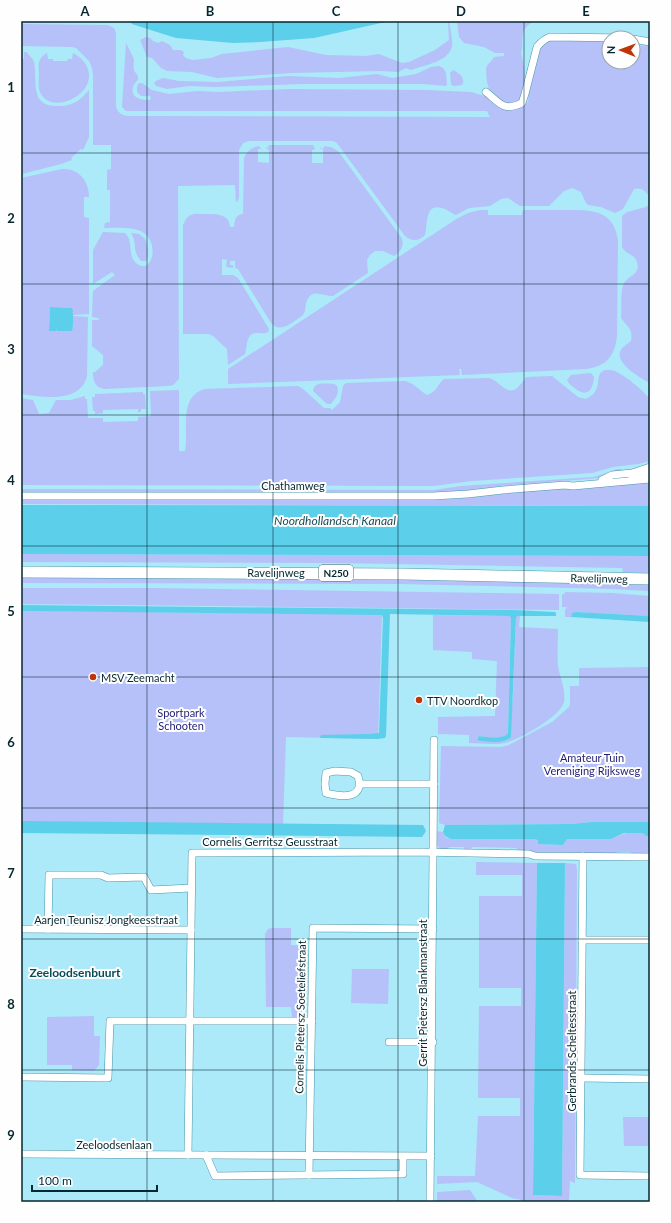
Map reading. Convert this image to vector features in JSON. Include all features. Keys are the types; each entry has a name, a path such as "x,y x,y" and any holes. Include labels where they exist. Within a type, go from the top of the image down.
{"main road":[{"name":"Ravelijnweg","path":"21,572 395,573 650,578"}],"street":[{"path":"486,92 500,104 507,107 513,107 522,103 537,47 546,38 601,38"},
{"name":"Chathamweg","path":"602,480 612,475 632,473 650,467"},
{"name":"Chathamweg","path":"564,485 572,482 632,478 650,473"},
{"name":"Chathamweg","path":"21,496 434,496 650,479"},
{"name":"Gerrit Pietersz Blankmanstraat","path":"430,1202 433,1042 434,740"},
{"path":"335,771 351,772 358,776 361,784 358,791 350,795 336,796 326,794 326,773 335,771"},
{"path":"361,784 434,784"},
{"name":"Cornelis Gerritsz Geusstraat","path":"188,1155 192,852 434,852 529,854 535,856 650,857"},
{"name":"Gerbrands Scheltesstraat","path":"583,856 580,1175 650,1176"},
{"path":"48,929 49,875 101,875 108,878 144,877 151,890 191,888"},
{"name":"Cornelis Pietersz Soeteliefstraat","path":"309,1156 313,928 433,929"},
{"name":"Aarjen Teunisz Jongkeesstraat","path":"21,929 191,930"},
{"path":"582,940 650,940"},
{"path":"21,1077 108,1078 110,1021 312,1021"},
{"path":"389,1042 433,1042"},
{"path":"582,1078 650,1079"},
{"name":"Zeeloodsenlaan","path":"21,1154 431,1156"},
{"path":"206,1155 215,1176 403,1174 403,1156"},
{"path":"309,1156 309,1174"}],"green space":[{"path":"448,21 452,37 452,46 446,56 435,62 411,70 406,68 398,72 292,73 217,78 192,72 167,71 161,68 152,58 147,57 140,40 146,37 158,43 162,41 170,45 173,50 181,50 184,52 183,55 186,58 192,60 211,58 222,54 288,47 326,55 366,56 379,54 402,63 409,62 435,50 449,40"},
{"path":"457,21 535,21 529,24 523,35 521,54 524,71 524,86 522,98 519,101 506,104 492,93 488,86 486,68 494,57 504,56 504,53 495,53 484,47 464,43 459,37"},
{"path":"21,24 108,25 114,28 116,33 116,106 120,113 128,116 490,117 487,111 126,111 122,107 126,43 134,59 134,71 138,78 132,91 137,98 143,100 150,100 151,98 150,96 141,96 137,92 137,86 139,83 142,83 152,90 169,94 197,91 218,92 288,89 425,90 471,92 488,97 502,108 526,99 528,104 529,89 540,48 548,41 601,40 601,70 641,70 641,46 650,45 650,383 629,370 621,360 620,355 624,346 631,341 631,333 629,328 621,318 623,286 626,280 636,272 638,266 636,259 622,247 622,216 627,212 646,207 648,205 649,196 643,190 634,189 623,209 615,213 601,207 588,205 581,192 572,188 564,191 549,206 520,206 508,198 501,199 490,206 469,208 456,215 436,207 432,209 428,216 425,235 418,240 413,240 405,236 337,143 333,141 249,141 243,143 239,150 239,198 237,202 235,185 178,186 179,379 173,385 169,386 104,389 98,387 94,380 93,372 103,365 103,355 92,346 92,320 98,320 99,318 92,317 93,291 115,275 112,272 93,284 93,250 103,232 125,233 128,236 133,260 142,266 147,265 150,261 152,247 146,234 138,230 126,228 104,228 105,223 110,222 110,190 107,190 107,170 111,169 111,145 93,145 93,75 89,61 76,48 72,47 21,46"},
{"path":"24,52 27,52 33,61 35,69 36,92 43,103 60,106 69,105 80,99 89,90 89,137 83,150 81,149 71,158 72,160 22,174 21,59 24,59"},
{"path":"47,53 48,59 53,59 53,61 67,61 68,59 72,59 73,53 86,64 89,74 88,83 83,91 76,97 58,103 50,102 43,97 39,89 39,64 40,59"},
{"path":"439,66 445,71 446,86 423,84 303,84 216,87 190,86 167,89 156,86 154,83 163,78 179,81 217,82 288,76 339,78 377,74 392,78 416,74 431,67"},
{"path":"453,70 460,74 463,80 462,85 453,86 451,84 450,73"},
{"path":"268,145 313,145 315,149 312,150 312,163 323,163 322,148 324,148 324,146 331,147 338,151 401,237 403,243 399,252 394,256 383,251 375,251 367,260 368,273 333,296 317,294 311,295 306,303 303,315 291,324 283,327 275,326 271,323 238,269 235,268 235,261 230,261 230,265 233,265 233,268 226,267 227,260 222,259 222,275 233,275 238,278 269,329 268,332 265,333 255,333 251,335 248,340 245,354 228,365 227,349 213,336 209,334 183,334 183,225 187,218 193,214 213,214 221,215 227,219 230,227 234,227 237,217 243,214 244,158 250,150 259,146 261,149 258,149 258,162 269,163 269,150 266,148 269,148"},
{"path":"68,169 78,173 85,181 89,191 89,197 84,197 84,217 89,218 89,314 73,315 71,312 72,308 50,307 49,331 57,329 57,331 73,325 73,316 88,317 87,376 83,385 77,391 69,395 50,397 21,394 21,178"},
{"path":"488,210 488,215 522,215 523,210 582,210 599,213 611,222 616,230 618,241 617,335 614,349 609,359 593,368 586,369 462,375 461,369 459,369 460,375 228,384 228,369 458,218 468,213"},
{"path":"131,233 139,234 145,239 148,250 146,261 141,261 138,257"},
{"path":"605,370 612,370 624,376 639,388 650,400 650,461 613,467 592,473 472,481 433,486 21,485 21,398 33,400 39,414 49,413 56,400 71,400 85,396 85,399 87,399 88,418 103,418 103,422 138,421 138,417 151,416 150,391 179,390 179,451 185,451 186,415 188,406 191,399 197,393 205,389 298,386 324,408 330,408 332,410 340,402 343,386 346,383 405,381 414,385 427,395 435,390 444,379 489,378 493,379 504,388 512,391 522,383 526,377 552,376 578,397 586,399 595,391 600,373"},
{"path":"591,373 594,377 591,388 589,391 584,393 576,389 567,380 571,375"},
{"path":"318,384 334,384 337,386 338,392 331,404 327,404 313,391"},
{"path":"143,392 143,394 145,394 146,409 141,409 141,412 138,412 138,409 103,410 103,413 95,414 95,411 93,411 92,397 95,397 95,394"},
{"path":"617,469 622,469 622,471 600,478 511,485 454,492 21,492 21,489 434,490 461,486 594,477"},
{"path":"650,483 650,506 21,504 21,500 436,500 525,491"},
{"path":"21,554 650,556 650,573 623,572 622,568 334,563 21,562"},
{"path":"21,578 257,578 493,581 650,585 650,591 400,584 21,583"},
{"path":"21,588 151,588 559,594 559,610 21,604"},
{"path":"566,592 650,596 650,616 576,612 571,615 571,617 565,617 565,610 567,607 562,607 562,595"},
{"name":"Sportpark Schooten","path":"21,611 382,614 378,739 286,737 283,824 21,822"},
{"path":"433,615 509,616 511,618 508,733 502,737 479,736 477,739 501,741 508,740 513,696 516,616 520,616 519,627 558,629 558,666 564,688 564,702 561,708 548,721 539,727 505,743 469,743 469,735 438,734 438,717 495,716 497,661 472,659 472,652 433,650"},
{"name":"Amateur Tuin Vereniging Rijksweg","path":"650,667 650,822 445,825 439,823 441,746 501,747 509,745 552,722 569,707 570,686 579,686 579,668"},
{"path":"436,831 443,832 445,837 451,839 533,839 538,840 538,844 563,845 567,839 611,839 626,833 642,833 650,838 650,854 631,854 631,852 533,853 519,851 516,848 472,847 471,850 464,850 464,847 449,847 447,850 441,850 436,844"},
{"path":"476,862 537,863 533,1195 562,1196 565,863 576,864 575,1183 570,1181 569,1200 565,1202 529,1202 512,1198 477,1182 437,1184 437,1176 475,1176 478,1116 520,1116 520,1098 478,1098 479,1006 521,1006 521,988 479,988 479,896 522,896 522,875 476,875"},
{"path":"291,928 291,945 305,946 304,1017 292,1017 291,1007 266,1007 265,934 268,929"},
{"path":"352,969 389,969 388,1004 351,1003"},
{"path":"94,1016 94,1036 100,1036 99,1065 94,1071 72,1070 72,1065 47,1065 47,1017"},
{"path":"623,1117 650,1117 650,1146 624,1146"},
{"path":"470,1190 478,1202 437,1202 437,1192"}],"water":[{"path":"129,21 390,21 314,38 233,43 176,38 132,24"},
{"path":"50,307 72,308 72,331 57,331 57,329 56,331 49,331"},
{"name":"Noordhollandsch Kanaal","path":"21,505 650,506 650,556 21,554"},
{"path":"21,605 514,610 555,612 556,616 516,617 511,737 504,741 495,742 477,740 479,736 502,737 508,733 511,618 509,616 390,614 385,738 320,738 321,735 379,733 382,615 21,611"},
{"path":"572,613 650,616 650,622 571,617"},
{"path":"21,821 423,825 426,831 422,837 21,833"},
{"path":"592,822 650,822 650,838 642,833 624,833 611,839 567,839 563,845 538,844 538,840 533,839 451,839 445,836 443,832 445,825 571,824"},
{"path":"537,863 565,863 562,1196 533,1195"}],"place":[{"name":"MSV Zeemacht","path":"93,677"},
{"name":"TTV Noordkop","path":"419,700"}],"district":[{"name":"Zeeloodsenbuurt","path":"75,972"}]}
